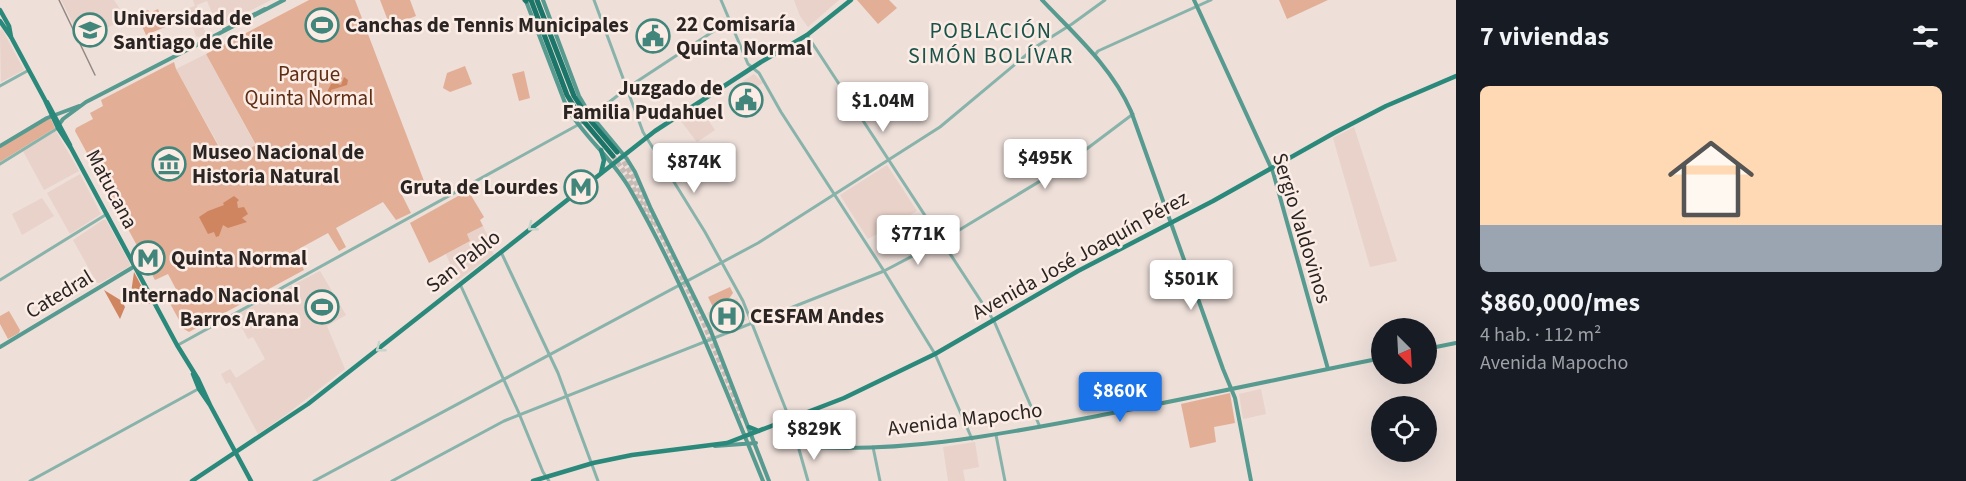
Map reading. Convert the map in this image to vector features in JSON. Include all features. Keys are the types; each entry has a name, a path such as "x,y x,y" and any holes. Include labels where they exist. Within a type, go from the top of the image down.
{"highway":[{"path":"531,0 567,95 581,118 615,154 574,96 537,0"}],"main road":[{"path":"0,146 54,116 81,105 253,14 284,0"},
{"path":"525,0 560,95 632,191 680,286 706,342 763,481"},
{"path":"543,0 581,101 590,116 624,155 635,172 688,282 714,339 769,481"},
{"name":"San Pablo","path":"192,481 298,412 647,138 754,68 766,63 807,35 851,0"},
{"path":"1042,0 1095,55 1120,88 1133,114 1235,398 1251,481"},
{"name":"Sergio Valdovinos","path":"1194,0 1271,167 1328,369"},
{"name":"Matucana","path":"0,10 1,19 251,481"},
{"name":"Avenida José Joaquín Pérez","path":"713,446 752,434 883,380 935,354 1078,271 1171,223 1271,167 1386,106 1456,76"},
{"path":"59,125 81,105"},
{"path":"600,174 604,160 601,150"},
{"name":"Catedral","path":"0,347 135,266"},
{"path":"1437,347 1456,343"},
{"name":"Avenida Mapocho","path":"799,446 873,447 972,439 1371,360"},
{"path":"749,427 759,431"},
{"path":"533,481 548,479 593,464 637,454 756,443"}],"street":[{"path":"594,0 641,128 742,298 790,419 808,481"},
{"path":"721,0 746,60 759,73 781,112 885,271 935,354 972,439"},
{"path":"314,481 758,243 940,127 1037,46 1105,0"},
{"path":"1095,55 1098,51 1211,0"},
{"path":"177,345 580,124 627,88 729,21"},
{"path":"807,35 994,321 1040,427"},
{"path":"0,86 29,70"},
{"path":"392,481 495,425 885,271 941,241 1060,169 1133,114"},
{"path":"0,164 59,125"},
{"path":"0,280 106,214"},
{"path":"501,252 550,356 598,481"},
{"path":"460,284 548,479"},
{"path":"30,481 201,388"},
{"path":"996,435 1005,481"},
{"path":"873,447 880,481"}],"shaded area":[{"name":"Universidad de Santiago de Chile","path":"61,0 114,0 126,18 82,41"},
{"path":"193,0 271,0 218,27 207,1 197,5 197,12 206,34 199,37 196,36 186,9 195,6"},
{"path":"794,0 839,0 808,27 800,16"},
{"path":"2,29 24,70 1,82 0,31"},
{"path":"206,54 256,146 229,161 176,69"},
{"path":"754,74 763,83 749,91 743,81"},
{"path":"344,77 348,80 347,85 331,90 330,99 315,103 315,97 324,98 331,84 341,85"},
{"path":"699,107 715,130 697,142 680,120"},
{"path":"1354,127 1397,261 1370,267 1333,138"},
{"path":"56,131 79,171 44,190 23,151"},
{"path":"887,165 917,211 868,239 840,195"},
{"path":"80,174 101,214 70,234 47,193"},
{"path":"234,196 239,200 238,208 244,207 248,214 242,218 247,222 228,228 223,225 219,236 216,237 214,232 208,234 199,217 224,205 223,203"},
{"path":"42,198 54,216 22,235 12,214"},
{"path":"106,220 130,266 97,283 73,240"},
{"path":"483,226 489,239 486,241 494,254 457,281 446,254 470,241 467,234"},
{"path":"320,271 346,315 327,326 345,369 258,434 230,382 226,384 221,374 230,369 236,378 265,359 253,337 248,339 235,315"},
{"path":"134,272 151,304 139,303 131,293"},
{"path":"104,290 122,301 125,307 120,319"},
{"name":"CESFAM Andes","path":"737,298 747,320 716,332 707,313"},
{"path":"1261,389 1266,414 1243,419 1239,394"},
{"path":"975,442 979,467 963,470 965,481 948,481 943,447"}],"green space":[{"name":"Parque Quinta Normal","path":"309,0 355,0 424,181 401,193 411,213 396,220 383,202 336,228 346,247 339,251 328,233 295,251 304,270 189,332 184,329 167,298 178,293 168,274 155,280 148,267 158,261 150,248 141,253 75,131 76,128 93,119 90,113 103,106 101,100 174,62 226,160 229,161 256,145 206,54"},
{"path":"380,0 410,0 416,16 390,26"},
{"path":"857,0 889,0 897,8 878,24"},
{"path":"1279,0 1328,0 1287,19"},
{"path":"158,9 165,27 146,35 137,15"},
{"path":"465,66 472,84 450,92 443,88 447,73"},
{"path":"524,71 530,98 519,101 512,74"},
{"path":"50,117 55,128 0,162 0,147"},
{"path":"467,191 484,217 480,220 483,226 467,234 470,241 429,263 410,223"},
{"path":"730,287 733,293 729,302 714,309 708,297"},
{"name":"Internado Nacional Barros Arana","path":"331,293 339,306 313,321 305,308"},
{"path":"9,311 20,330 8,339 0,324 0,316"},
{"path":"1230,393 1235,423 1214,427 1216,442 1190,448 1181,404"}],"tunnel":[{"path":"620,155 702,319 743,418"},
{"path":"613,156 628,177 653,227"}],"railway":[{"path":"59,0 95,75"}],"place":[{"name":"Canchas de Tennis Municipales","path":"322,25"},
{"name":"Universidad de Santiago de Chile","path":"90,30"},
{"name":"22 Comisaría Quinta Normal","path":"653,36"},
{"name":"Juzgado de Familia Pudahuel","path":"746,100"},
{"name":"Museo Nacional de Historia Natural","path":"169,164"},
{"name":"Gruta de Lourdes","path":"581,187"},
{"name":"Quinta Normal","path":"148,258"},
{"name":"Internado Nacional Barros Arana","path":"322,307"},
{"name":"CESFAM Andes","path":"727,316"}],"district":[{"name":"POBLACIÓN SIMÓN BOLÍVAR","path":"991,42"}]}
